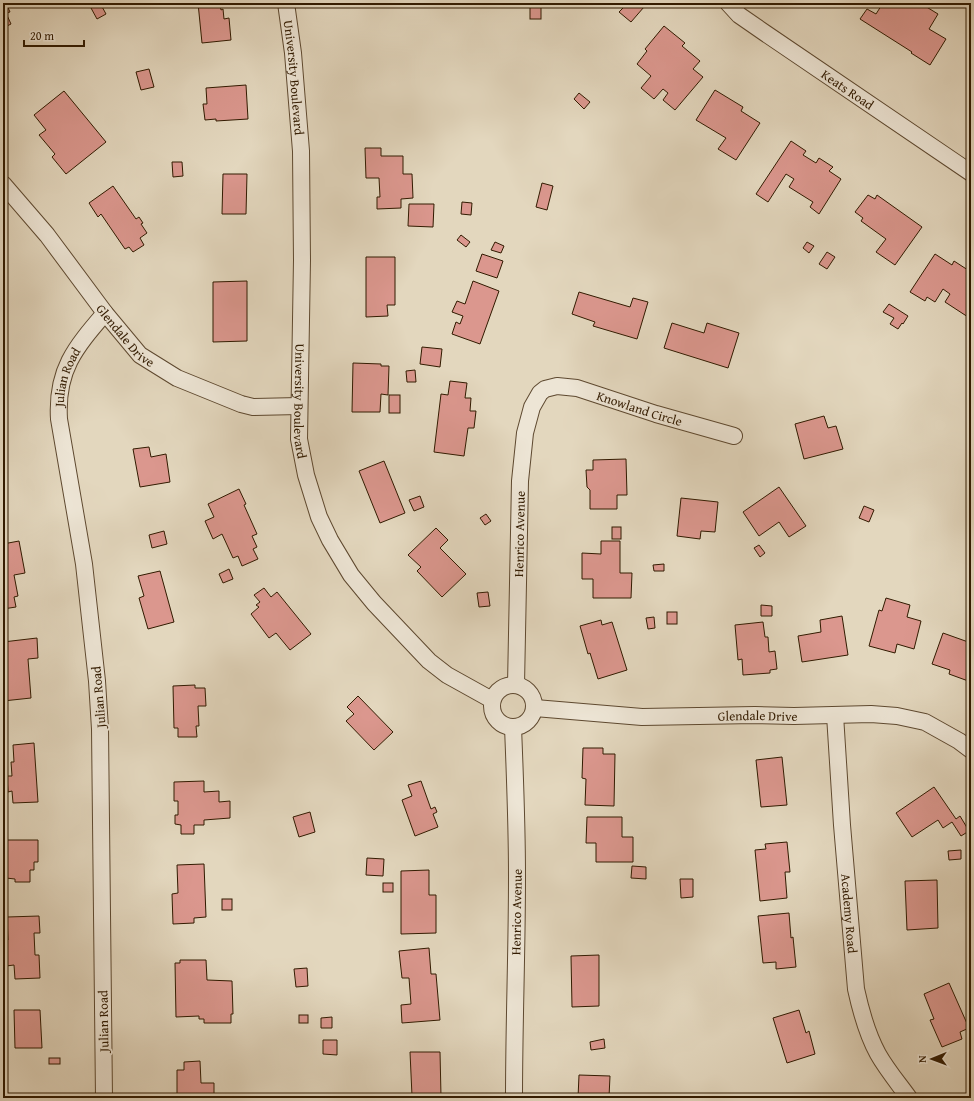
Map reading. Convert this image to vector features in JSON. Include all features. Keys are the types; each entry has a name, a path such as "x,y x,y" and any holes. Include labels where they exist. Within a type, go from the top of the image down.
{"street":[{"name":"University Boulevard","path":"286,3 293,52 301,151 302,260 299,438 306,475 322,523 330,540 351,575 374,603 429,661 446,675 492,700"},
{"name":"Keats Road","path":"728,3 739,14 765,33 971,173"},
{"name":"Glendale Drive","path":"3,184 47,235 105,313 140,355 177,378 247,405 284,408 299,406"},
{"name":"Julian Road","path":"104,1098 100,729 97,681 84,564 59,419 58,404 59,390 67,364 82,340 105,313"},
{"name":"Knowland Circle","path":"545,389 557,386 577,388 656,414 734,436"},
{"name":"Henrico Avenue","path":"516,685 520,481 525,433 532,407 540,393 545,389"},
{"path":"508,685 516,685 526,688 532,694 535,701 535,708 528,722 520,726 502,724 496,719 491,710 492,700 496,692 501,688 508,685"},
{"name":"Glendale Drive","path":"535,708 642,717 871,714 898,716 925,722 971,750"},
{"name":"Academy Road","path":"835,715 842,825 856,989 869,1036 879,1055 909,1098"},
{"name":"Henrico Avenue","path":"513,726 517,871 514,1098"}],"building":[{"path":"3,3 6,3 10,12 6,13 11,24 3,28"},
{"path":"100,3 106,14 97,19 91,8"},
{"path":"198,3 220,3 221,10 223,9 224,19 229,18 231,40 202,43"},
{"path":"530,3 541,3 541,19 530,19"},
{"path":"628,3 640,3 644,7 631,22 619,12"},
{"path":"883,3 920,3 938,14 929,29 946,39 930,65 860,19 867,9 876,14"},
{"path":"664,26 685,43 682,46 700,61 693,69 703,77 675,110 663,100 668,93 663,89 654,99 641,88 651,76 637,64 647,51 645,49"},
{"path":"149,69 154,87 141,90 136,72"},
{"path":"246,85 248,119 216,121 216,119 205,120 203,104 207,104 206,88"},
{"path":"715,90 743,107 741,111 760,123 736,160 718,149 726,138 696,120"},
{"path":"64,91 106,142 66,174 52,157 55,154 39,135 46,130 34,115"},
{"path":"579,93 590,102 584,109 574,99"},
{"path":"791,141 806,151 803,155 816,163 819,158 833,167 829,171 841,179 819,214 810,207 813,202 789,187 794,179 786,174 768,202 756,194"},
{"path":"365,148 381,148 381,156 403,156 403,174 412,174 413,198 401,199 401,208 377,209 377,197 380,197 379,178 366,178"},
{"path":"172,162 182,162 183,176 173,177"},
{"path":"223,174 247,174 246,214 222,214"},
{"path":"542,183 553,186 547,210 536,207"},
{"path":"113,186 136,219 139,217 143,223 141,224 147,233 140,238 144,245 133,252 129,247 125,249 101,214 98,217 89,203"},
{"path":"868,195 875,199 877,195 922,227 895,265 876,252 886,239 861,221 863,218 855,212"},
{"path":"462,202 472,203 471,215 461,214"},
{"path":"409,204 434,204 433,227 408,226"},
{"path":"461,235 470,242 466,247 457,240"},
{"path":"495,242 504,246 501,253 491,250"},
{"path":"807,242 814,246 809,253 803,248"},
{"path":"827,252 835,257 827,269 819,264"},
{"path":"482,254 503,261 497,278 476,271"},
{"path":"935,254 952,265 954,261 971,272 971,312 968,317 945,302 950,294 943,289 935,302 927,297 925,301 910,292"},
{"path":"366,257 395,257 395,305 387,305 388,316 366,317"},
{"path":"247,281 247,341 213,342 213,282"},
{"path":"473,281 499,291 480,344 452,334 456,322 460,324 463,316 452,312 457,301 465,304"},
{"path":"579,292 630,307 633,298 648,302 637,339 593,326 595,322 572,314"},
{"path":"889,304 908,316 898,329 890,324 894,318 883,312"},
{"path":"672,323 704,333 707,323 739,333 728,368 664,348"},
{"path":"422,347 442,349 440,367 420,364"},
{"path":"353,363 381,364 381,366 389,366 388,395 381,394 380,412 352,412"},
{"path":"415,370 416,382 407,382 406,371"},
{"path":"450,381 467,383 465,398 471,398 470,411 476,411 474,428 468,428 464,456 434,452 441,394 448,395"},
{"path":"389,395 400,395 400,413 389,413"},
{"path":"824,416 828,428 836,426 843,449 804,459 795,424"},
{"path":"149,447 151,457 166,454 170,482 140,487 133,449"},
{"path":"626,459 627,495 617,495 617,509 590,509 590,490 587,487 586,470 593,470 593,460"},
{"path":"384,461 405,513 380,523 359,471"},
{"path":"779,487 806,526 789,537 779,522 759,536 743,512"},
{"path":"239,489 246,504 244,505 257,534 252,536 257,547 253,549 258,559 242,566 238,556 233,558 222,534 213,539 205,521 214,517 208,504"},
{"path":"420,496 424,507 414,511 409,500"},
{"path":"681,498 718,502 715,532 701,531 700,539 677,536"},
{"path":"864,506 874,510 869,522 859,518"},
{"path":"486,514 491,521 485,525 480,518"},
{"path":"612,527 621,527 621,539 612,539"},
{"path":"436,528 448,540 440,548 466,574 442,597 417,571 421,567 408,555"},
{"path":"164,531 167,544 152,548 149,535"},
{"path":"19,541 25,573 14,575 18,596 14,597 16,607 3,609 3,544"},
{"path":"601,541 620,541 620,573 632,573 631,598 593,598 593,579 582,579 582,553 601,554"},
{"path":"759,545 765,553 760,557 754,548"},
{"path":"664,564 664,571 654,571 653,565"},
{"path":"229,569 233,579 223,583 219,574"},
{"path":"160,571 174,622 148,629 139,598 144,596 138,576"},
{"path":"264,588 271,597 277,592 311,634 290,650 276,633 269,638 251,614 259,607 256,605 260,602 254,595"},
{"path":"488,592 490,606 479,607 477,593"},
{"path":"886,598 910,605 907,617 921,621 914,649 897,644 895,653 869,646 879,610 882,611"},
{"path":"761,605 772,606 772,616 761,616"},
{"path":"667,612 677,612 677,624 667,624"},
{"path":"842,616 848,655 802,662 798,636 821,632 820,620"},
{"path":"654,617 655,628 648,629 646,618"},
{"path":"601,620 602,625 612,622 627,670 598,679 590,653 588,654 580,626"},
{"path":"763,622 765,637 768,637 769,652 775,651 777,669 770,670 770,673 743,675 742,659 738,660 735,625"},
{"path":"943,633 971,643 971,682 949,674 950,670 932,664"},
{"path":"37,638 38,658 28,659 31,698 3,701 3,642"},
{"path":"195,685 195,688 205,688 206,706 198,706 199,726 196,726 197,737 178,737 178,728 174,728 173,686"},
{"path":"358,696 393,732 374,750 346,721 354,714 347,707"},
{"path":"34,743 38,802 13,803 12,791 8,792 7,776 12,776 11,762 14,762 13,745"},
{"path":"583,748 603,748 603,754 615,754 614,806 585,805 586,779 582,778"},
{"path":"782,757 787,805 761,807 756,760"},
{"path":"204,781 204,792 219,791 219,802 230,801 230,818 204,820 204,825 194,825 194,834 181,834 181,825 175,824 175,815 178,815 178,801 174,801 174,782"},
{"path":"421,781 431,809 435,807 437,812 433,814 438,827 415,836 402,800 412,796 408,785"},
{"path":"934,787 956,819 960,816 969,831 961,836 952,822 943,828 938,820 912,837 896,813"},
{"path":"310,812 315,832 299,837 293,817"},
{"path":"587,817 622,817 622,837 633,837 633,862 596,862 596,843 586,843"},
{"path":"6,840 38,840 38,862 34,862 34,870 30,870 30,882 15,882 15,879 6,878"},
{"path":"787,842 790,872 785,872 787,898 760,901 755,850 766,849 765,844"},
{"path":"961,850 961,859 949,860 948,851"},
{"path":"367,858 384,859 383,876 366,875"},
{"path":"204,864 206,917 194,918 194,923 173,924 172,894 178,893 177,865"},
{"path":"632,866 646,867 646,879 631,878"},
{"path":"429,870 429,895 436,895 436,933 401,934 401,871"},
{"path":"680,879 693,879 693,897 681,898"},
{"path":"937,880 938,928 907,930 905,881"},
{"path":"383,883 393,883 393,892 383,892"},
{"path":"222,899 232,899 232,910 222,910"},
{"path":"789,913 791,938 793,937 796,967 776,969 776,962 763,963 758,916"},
{"path":"39,916 40,933 34,933 35,955 39,955 40,978 15,979 14,965 6,966 5,940 8,940 7,917"},
{"path":"429,948 431,974 436,974 440,1020 402,1023 401,1005 411,1004 409,978 402,978 399,951"},
{"path":"599,955 599,1006 572,1007 571,956"},
{"path":"180,960 206,960 207,980 232,981 233,1014 231,1014 231,1023 204,1023 204,1019 199,1019 199,1016 176,1017 175,963 180,963"},
{"path":"307,968 308,986 296,987 294,969"},
{"path":"949,983 969,1028 960,1032 962,1039 942,1047 930,1020 934,1019 924,994"},
{"path":"14,1010 40,1010 42,1048 15,1048"},
{"path":"799,1010 806,1033 809,1031 815,1054 787,1063 773,1018"},
{"path":"299,1015 308,1015 308,1023 299,1023"},
{"path":"332,1017 332,1028 321,1028 321,1018"},
{"path":"604,1039 605,1048 591,1050 590,1042"},
{"path":"323,1040 337,1040 337,1055 323,1054"},
{"path":"410,1052 440,1052 441,1096 432,1098 405,1098 405,1096 412,1096"},
{"path":"49,1058 60,1058 60,1064 49,1064"},
{"path":"200,1061 201,1083 214,1083 214,1098 177,1098 177,1070 184,1070 184,1062"},
{"path":"579,1075 610,1076 609,1097 616,1098 578,1098"}]}
